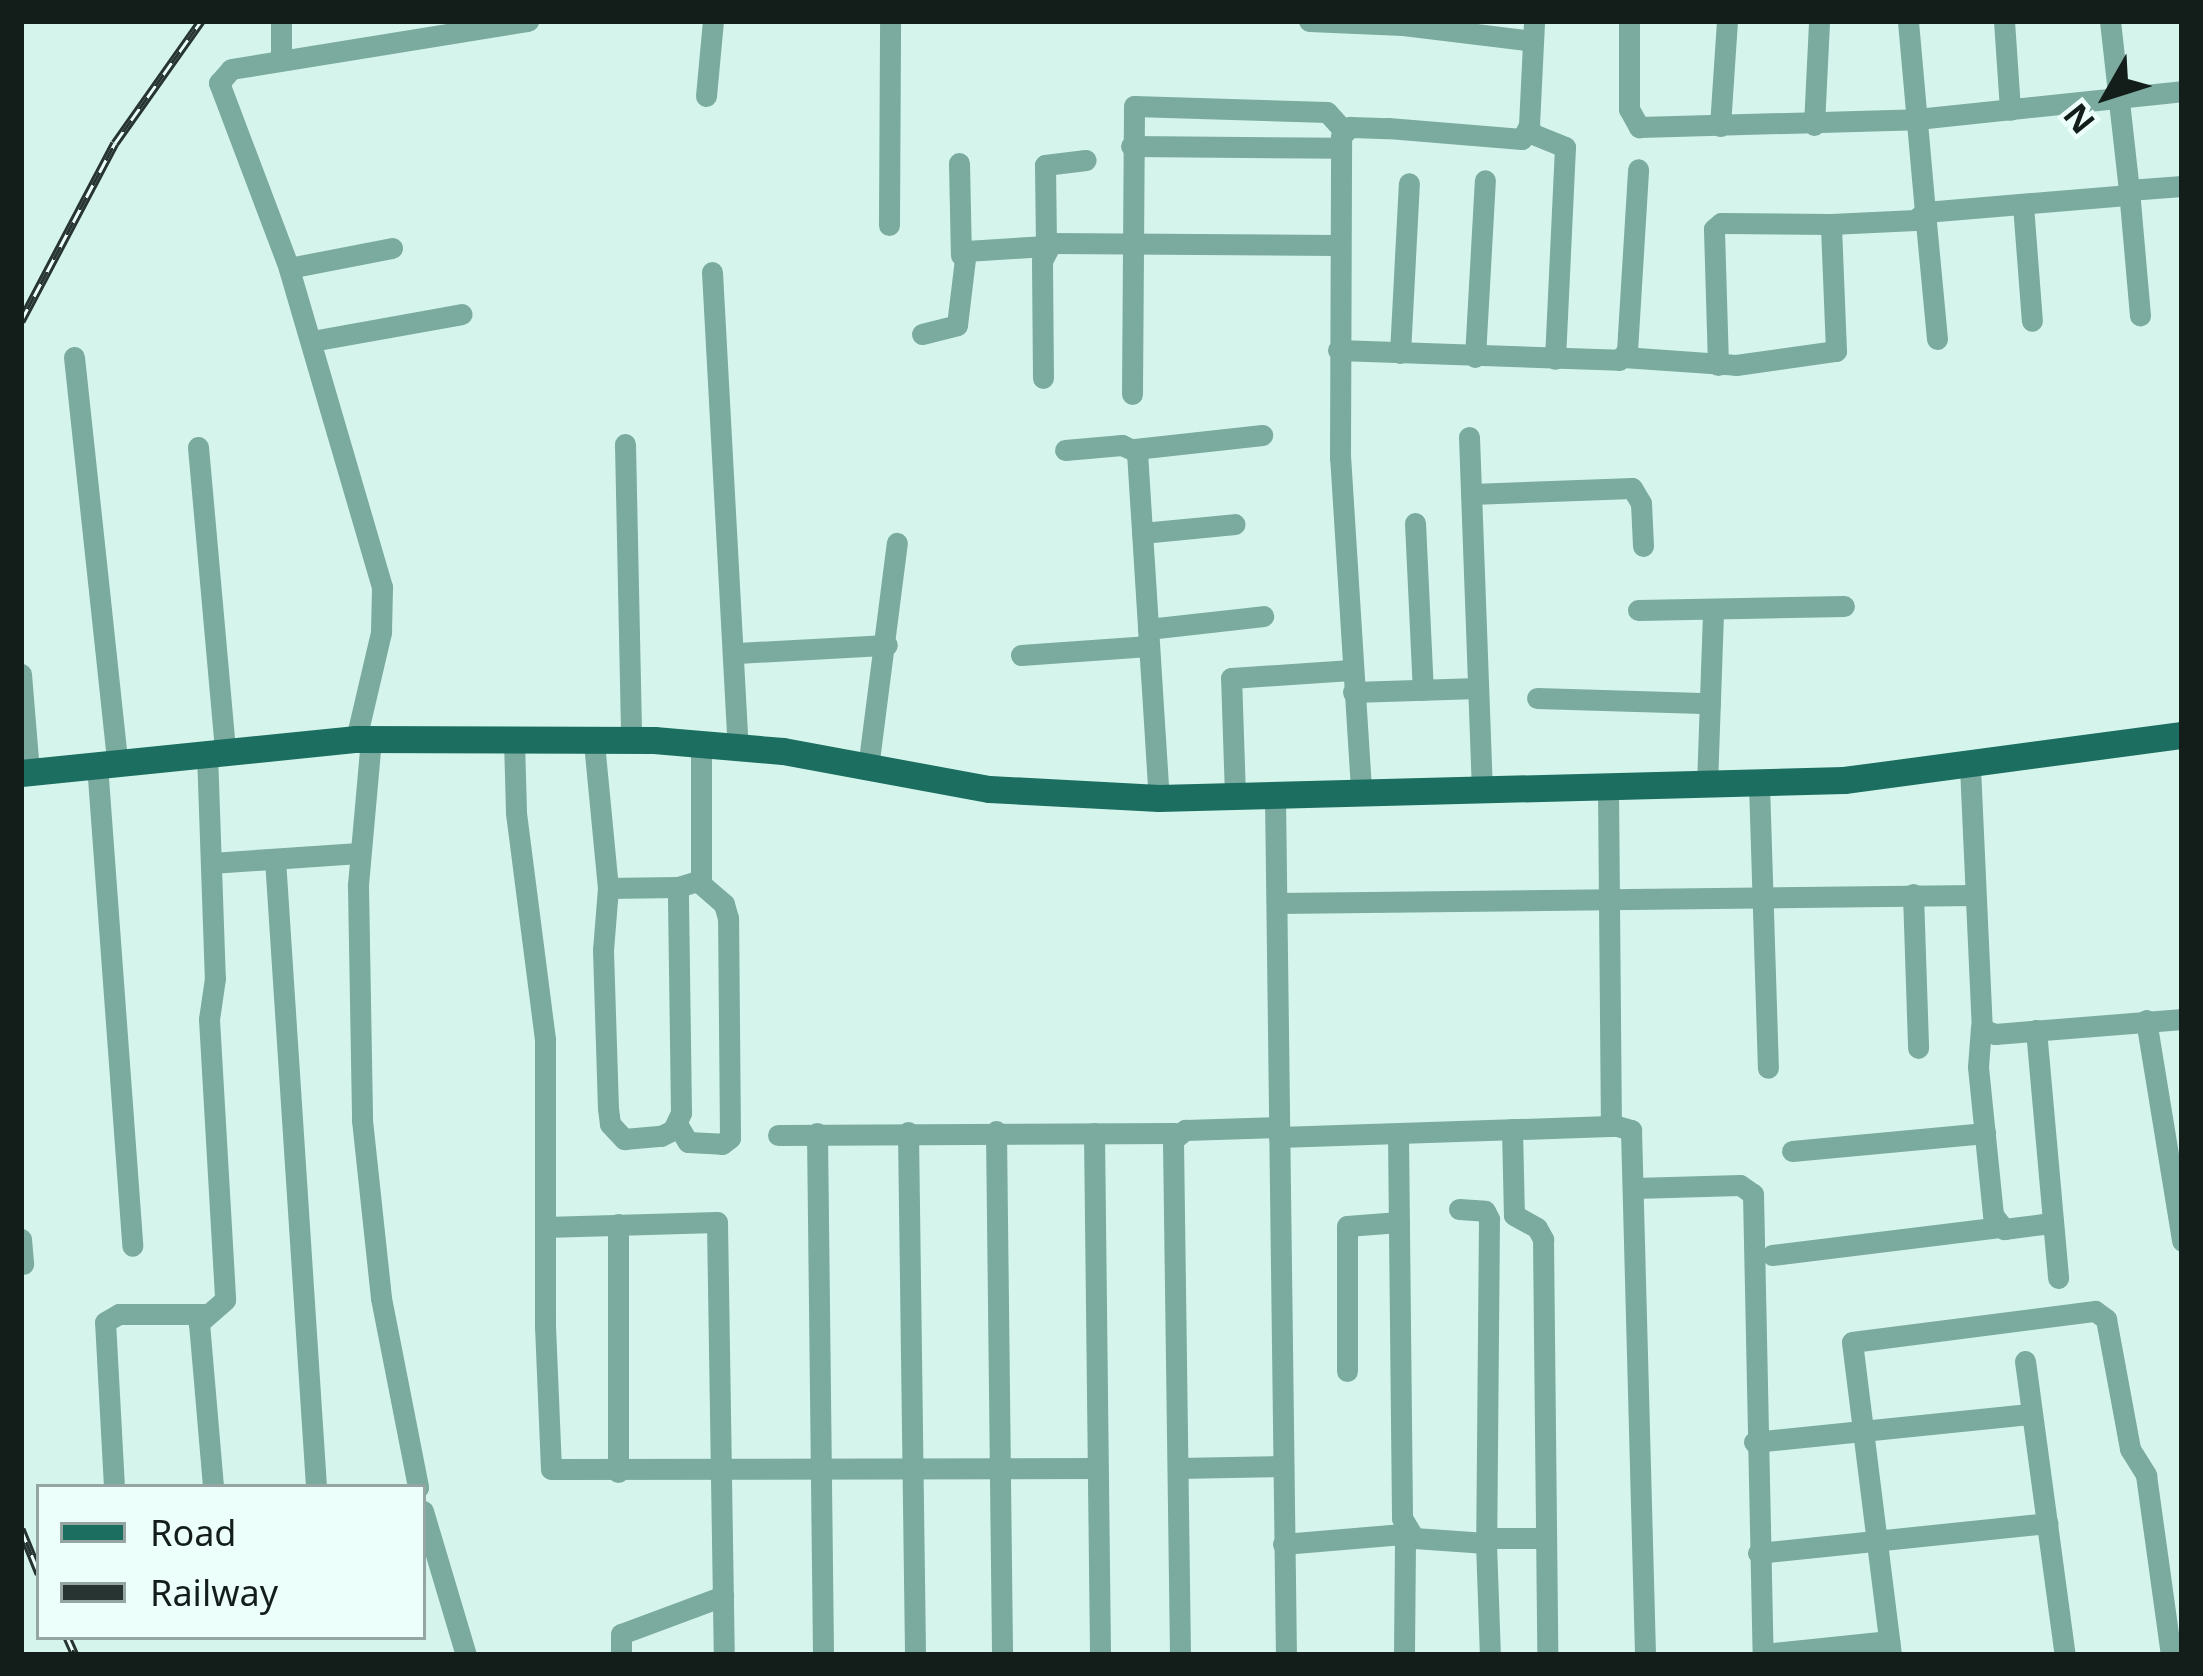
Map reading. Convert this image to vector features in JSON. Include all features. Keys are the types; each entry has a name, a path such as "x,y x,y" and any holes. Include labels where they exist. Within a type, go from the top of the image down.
{"main road":[{"path":"25,772 363,739 631,741 738,747 989,789 1160,798 1759,784 1970,767 2182,735"}],"street":[{"path":"281,21 281,60"},
{"path":"417,1484 381,1298 367,1183 358,1008 363,739 384,600 290,268 219,90 231,69 474,26 528,21"},
{"path":"706,95 713,21"},
{"path":"889,224 890,21"},
{"path":"1131,146 1342,139 1388,128 1516,141 1528,132 1534,31 1309,21"},
{"path":"1629,21 1634,125 1814,125 1917,119 2182,91"},
{"path":"1720,126 1727,21"},
{"path":"1814,125 1819,21"},
{"path":"1909,21 1937,339"},
{"path":"2004,21 2010,110"},
{"path":"2110,21 2140,316"},
{"path":"1132,394 1132,110 1142,104 1327,112 1342,139 1339,350 1360,790"},
{"path":"1528,132 1565,147 1555,359"},
{"path":"1043,378 1045,165 1086,160"},
{"path":"922,334 957,325 962,256 959,163"},
{"path":"1623,357 1638,169"},
{"path":"1475,357 1484,180"},
{"path":"1400,353 1408,183"},
{"path":"1718,365 1714,229 1721,223 1915,220 1925,212 2182,186"},
{"path":"2023,205 2032,321"},
{"path":"1339,350 1555,359 1623,357 1718,365 1836,351 1831,224"},
{"path":"962,256 986,247 1132,242 1338,244"},
{"path":"290,268 392,248"},
{"path":"712,272 737,653 738,747"},
{"path":"312,341 462,314"},
{"path":"74,357 107,763 132,1246"},
{"path":"1065,450 1136,449 1262,434"},
{"path":"1469,437 1482,788"},
{"path":"625,444 631,741"},
{"path":"198,446 216,752 211,862 215,978 208,1019 225,1300 200,1323 213,1484"},
{"path":"1136,449 1160,798"},
{"path":"1471,494 1632,488 1641,503 1643,546"},
{"path":"1415,523 1423,690"},
{"path":"1142,533 1235,524"},
{"path":"868,768 897,543"},
{"path":"1637,610 1844,606"},
{"path":"1707,785 1713,611"},
{"path":"1021,655 1263,616"},
{"path":"737,653 887,645"},
{"path":"21,674 25,772"},
{"path":"1234,796 1230,682 1235,674 1423,690 1478,688"},
{"path":"1537,698 1710,703"},
{"path":"514,740 516,813 545,1039 548,1461 557,1472 1096,1468"},
{"path":"594,743 608,888 604,980 610,1124 624,1139 661,1136 677,1124"},
{"path":"608,888 688,884 724,904 728,918 730,1138 722,1144 688,1142 677,1124 688,884 703,870 701,743"},
{"path":"1970,767 1981,1027 1977,1045 1993,1215 1999,1227"},
{"path":"1759,784 1768,1068"},
{"path":"1608,788 1611,1126"},
{"path":"1275,796 1286,1655"},
{"path":"211,862 359,853"},
{"path":"275,859 316,1484"},
{"path":"1913,894 1918,1048"},
{"path":"1277,903 1974,896"},
{"path":"1981,1027 1995,1034 2182,1019"},
{"path":"2146,1020 2182,1241"},
{"path":"2036,1030 2058,1278"},
{"path":"778,1135 996,1131 1398,1134 1611,1126 1631,1130 1645,1655"},
{"path":"1512,1129 1514,1214 1537,1228 1543,1239 1547,1651"},
{"path":"996,1131 1002,1655"},
{"path":"908,1132 915,1655"},
{"path":"1094,1132 1100,1655"},
{"path":"817,1133 817,1471 823,1655"},
{"path":"1175,1133 1180,1655"},
{"path":"1792,1151 1985,1133"},
{"path":"1398,1134 1404,1655"},
{"path":"1634,1188 1740,1185 1753,1194 1754,1442 1763,1654 1890,1648 1850,1350 1855,1339 2104,1314 2130,1449 2146,1475 2171,1655"},
{"path":"1459,1209 1485,1211 1489,1219 1486,1540 1490,1655"},
{"path":"545,1227 717,1222 724,1655"},
{"path":"1347,1371 1347,1226 1399,1222"},
{"path":"1772,1256 2051,1223"},
{"path":"618,1224 618,1472"},
{"path":"21,1239 23,1264"},
{"path":"114,1484 105,1322 118,1314 206,1314"},
{"path":"2025,1361 2065,1655"},
{"path":"1754,1442 2032,1414"},
{"path":"1178,1468 1283,1466"},
{"path":"1758,1552 1875,1545 2047,1523"},
{"path":"1283,1544 1404,1532 1414,1538 1545,1538"},
{"path":"428,1551 466,1655"},
{"path":"621,1655 621,1634 723,1596"}],"railway":[{"path":"21,321 115,143 201,21"},
{"path":"21,1529 36,1566"},
{"path":"68,1640 75,1655"}]}
